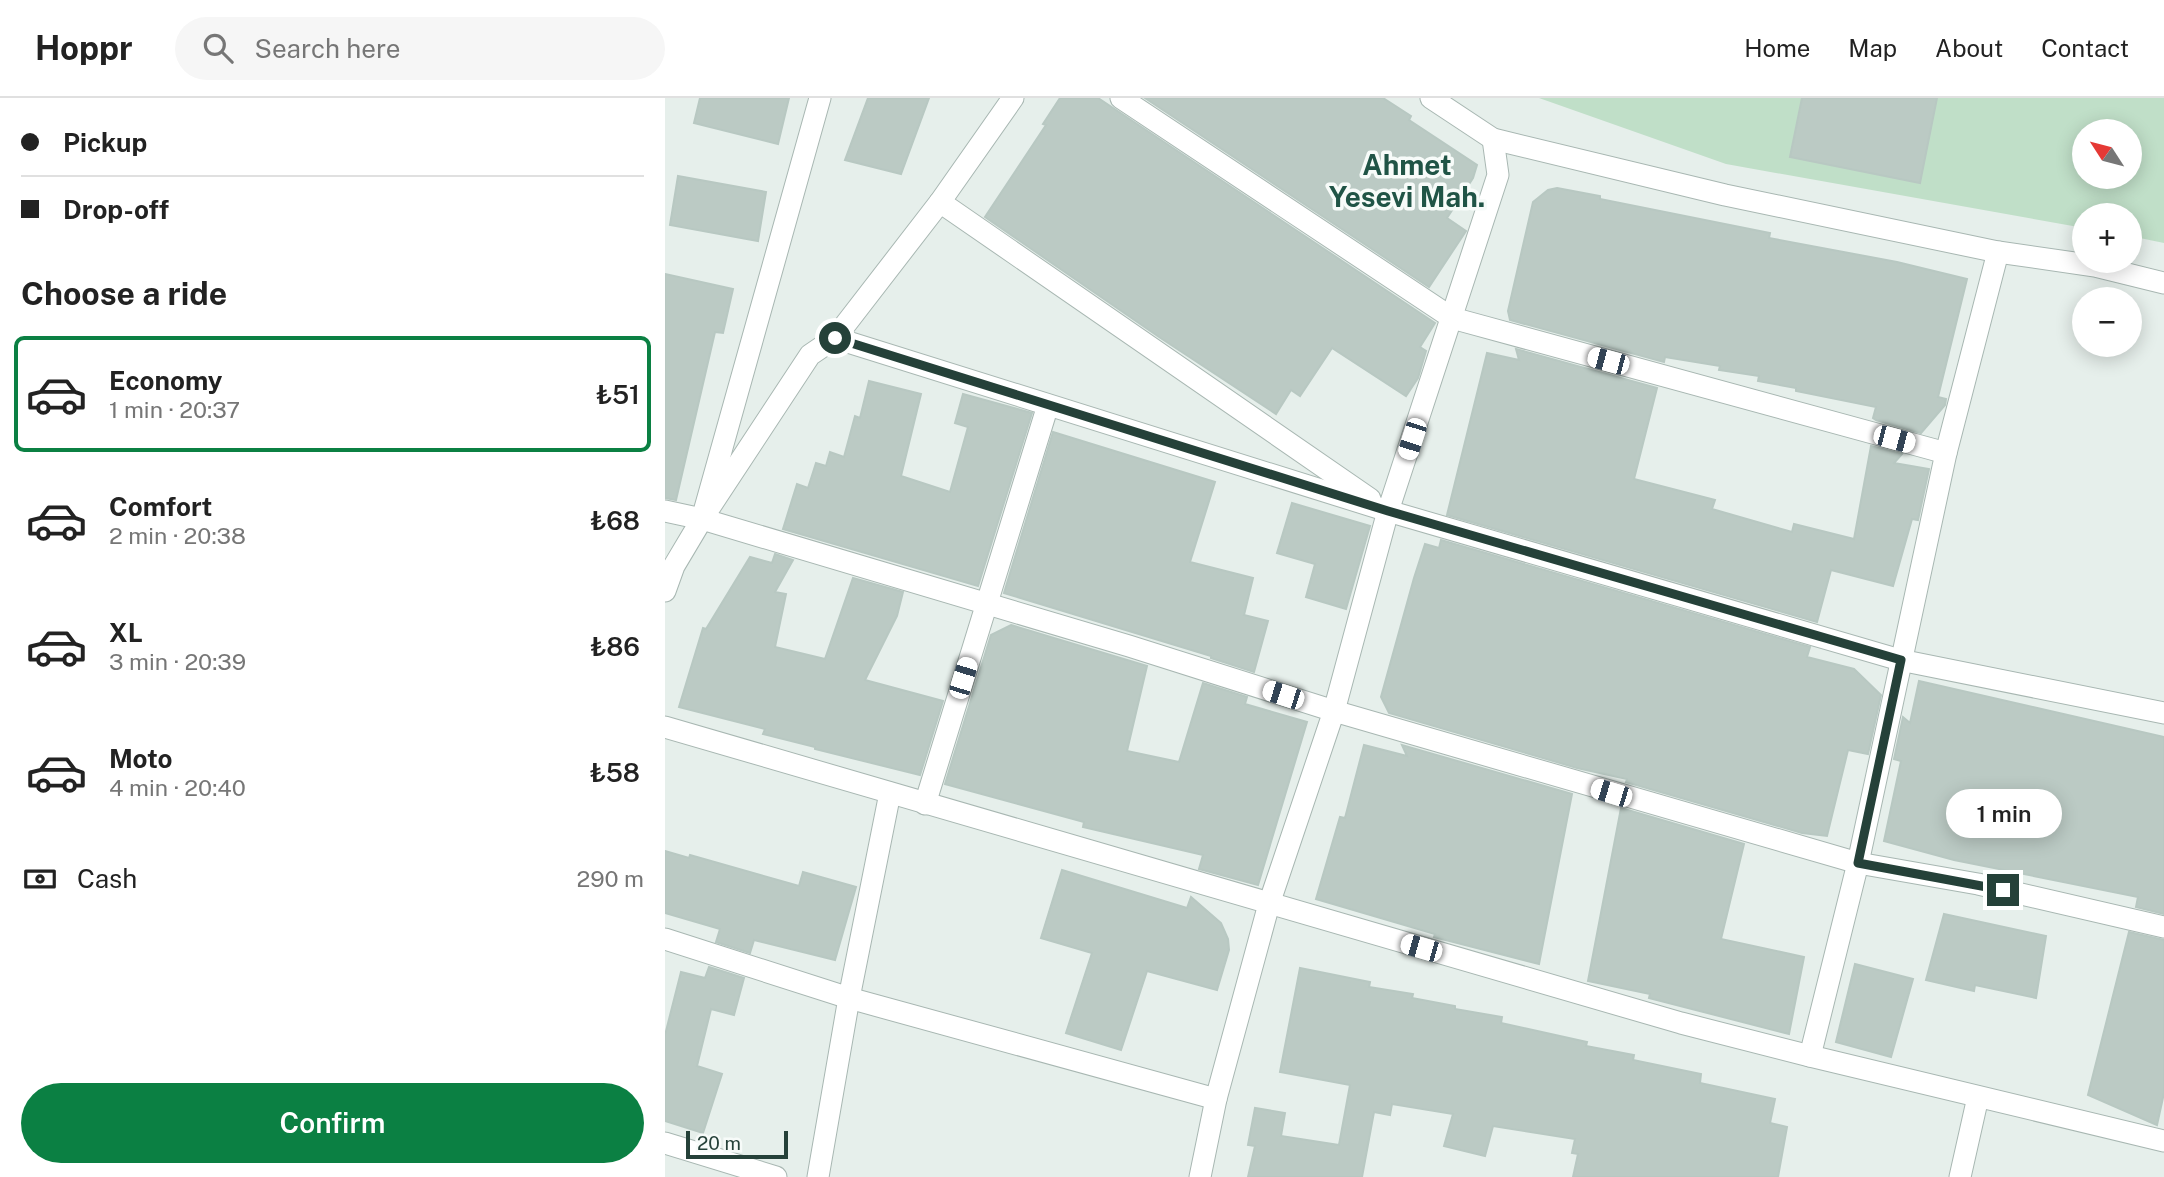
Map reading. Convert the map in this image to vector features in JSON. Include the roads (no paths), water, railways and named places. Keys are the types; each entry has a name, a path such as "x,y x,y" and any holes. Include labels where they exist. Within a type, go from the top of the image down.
{"street":[{"path":"702,519 820,98"},
{"path":"665,592 674,566 702,519 810,355 835,338 940,202 1013,98"},
{"path":"1121,98 1452,318 1946,453"},
{"path":"1431,98 1493,139 1725,195 1998,252 2095,266 2164,283"},
{"path":"1199,1177 1216,1099 1269,904 1334,711 1388,511 1498,175 1493,139"},
{"path":"940,202 1388,511"},
{"path":"1809,1056 1858,863 1946,453 1998,252"},
{"path":"835,338 1388,511 1901,660 2164,713"},
{"path":"925,804 1048,405"},
{"path":"665,511 702,519 1334,711 1858,863 1978,884 2164,927"},
{"path":"665,727 1681,1023 2164,1141"},
{"path":"818,1177 849,998 890,793"},
{"path":"665,939 849,998 1216,1099"},
{"path":"1961,1177 1978,1097"},
{"path":"665,1143 776,1177"}],"district":[{"name":"Ahmet Yesevi Mah.","path":"1407,181"}]}
